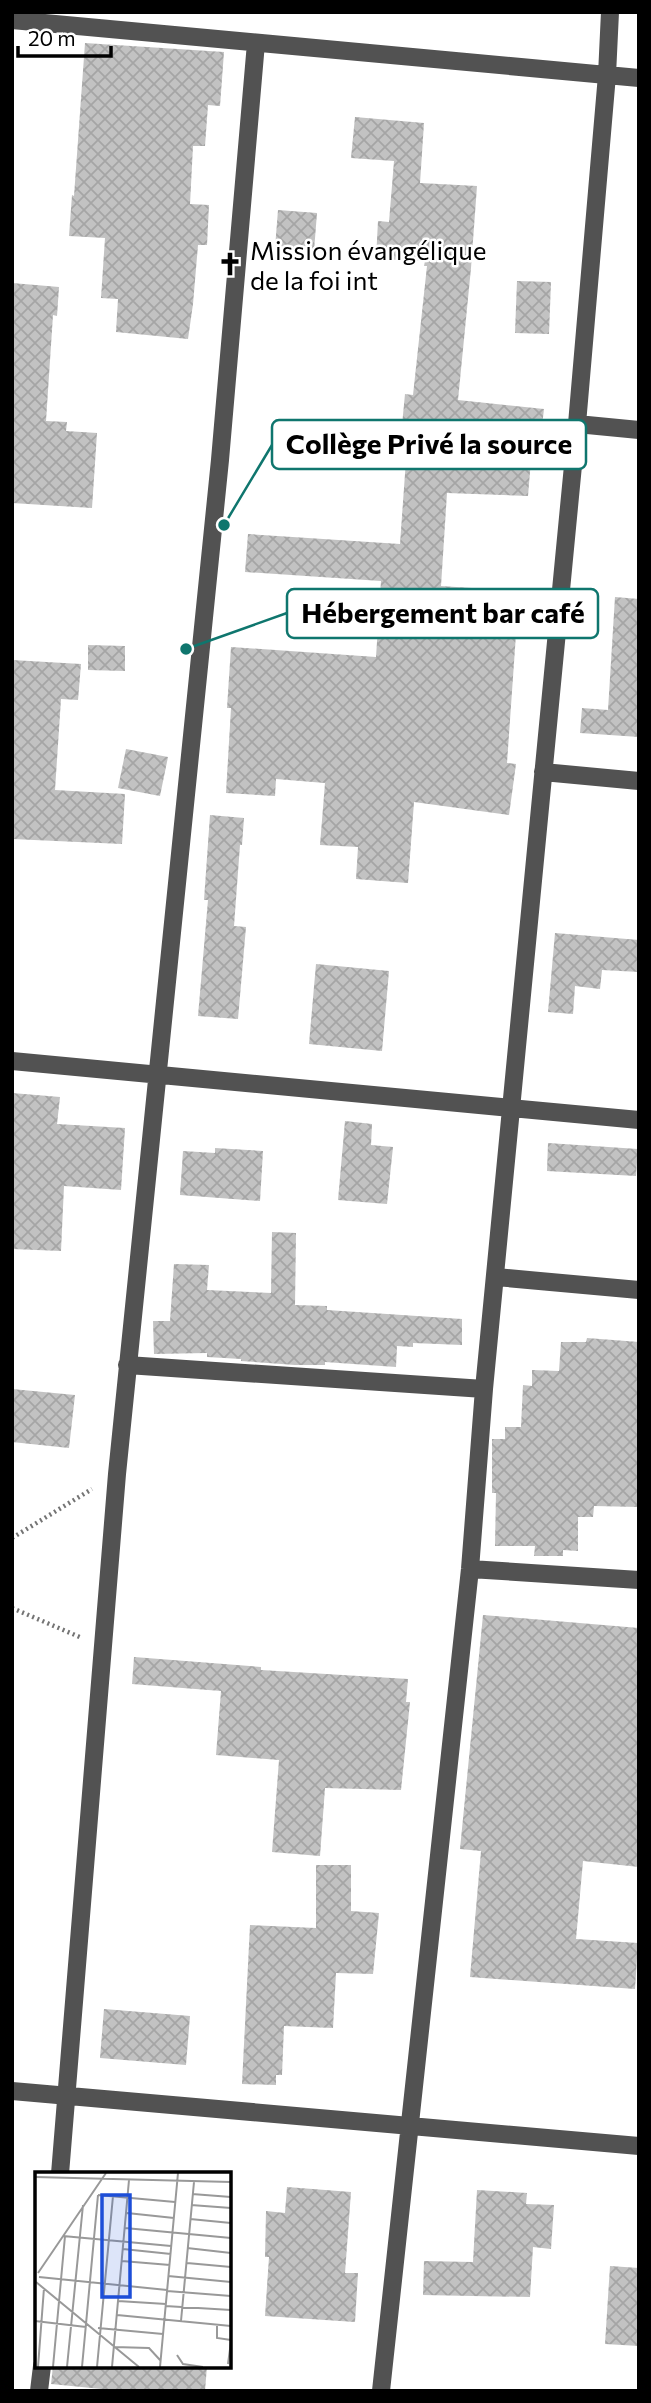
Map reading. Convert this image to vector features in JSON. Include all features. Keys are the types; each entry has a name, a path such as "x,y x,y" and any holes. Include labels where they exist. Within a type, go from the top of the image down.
{"street":[{"path":"381,2391 470,1569 484,1389 577,424 610,12"},
{"path":"12,20 639,78"},
{"path":"60,2172 127,1365 220,460 256,43"},
{"path":"577,424 639,430"},
{"path":"543,772 639,781"},
{"path":"12,1061 639,1119"},
{"path":"496,1278 639,1290"},
{"path":"127,1365 484,1389"},
{"path":"470,1569 639,1580"},
{"path":"12,2091 639,2146"},
{"path":"39,2391 41,2368"}],"path":[{"path":"12,1538 117,1474"},
{"path":"12,1608 102,1646"}],"building":[{"path":"85,43 224,52 220,106 208,105 205,146 193,146 190,204 209,205 207,245 198,245 188,339 116,332 118,299 101,298 105,238 69,236"},
{"path":"355,117 424,123 420,183 477,186 458,400 544,409 538,460 531,460 528,496 447,493 441,586 519,591 507,763 516,764 509,815 414,802 408,883 356,879 358,847 320,845 325,783 276,779 275,796 226,793 231,647 376,657 381,581 245,572 248,534 400,544 407,446 400,446 405,394 413,395 427,266 424,266 425,261 376,259 378,221 389,222 394,161 351,158"},
{"path":"278,210 317,213 314,251 275,248"},
{"path":"517,281 551,282 549,334 515,333"},
{"path":"12,283 59,287 57,316 53,315 46,421 67,422 66,431 97,433 92,508 12,503"},
{"path":"615,597 639,599 639,737 580,733 582,708 608,710"},
{"path":"88,645 125,646 125,671 88,670"},
{"path":"12,660 81,664 78,700 61,699 55,790 125,794 122,844 12,839"},
{"path":"126,749 168,757 160,796 118,788"},
{"path":"210,815 244,818 234,926 246,927 238,1019 198,1016 208,900 204,900"},
{"path":"555,933 639,940 639,972 602,970 600,989 575,986 573,1014 548,1012"},
{"path":"316,964 389,971 382,1051 309,1044"},
{"path":"12,1093 60,1097 57,1124 125,1128 121,1190 64,1186 61,1251 12,1249"},
{"path":"345,1121 372,1124 371,1145 393,1147 387,1204 338,1200"},
{"path":"548,1143 638,1149 636,1176 547,1171"},
{"path":"215,1148 263,1151 260,1201 180,1195 183,1151 215,1153"},
{"path":"272,1232 296,1233 295,1305 327,1306 327,1310 462,1319 462,1345 413,1343 413,1347 397,1346 396,1367 325,1362 325,1365 295,1365 241,1361 207,1357 207,1353 154,1354 153,1321 170,1321 174,1264 209,1265 207,1290 271,1293"},
{"path":"587,1338 639,1342 639,1507 594,1506 593,1517 578,1517 578,1551 563,1550 563,1556 534,1556 535,1546 495,1546 496,1493 492,1493 492,1439 505,1439 505,1427 521,1427 523,1385 532,1386 532,1370 559,1371 561,1342 586,1342"},
{"path":"12,1389 75,1395 69,1448 12,1442"},
{"path":"483,1615 639,1628 639,1867 583,1861 576,1939 638,1943 635,1989 470,1977 481,1851 460,1849"},
{"path":"134,1657 261,1667 261,1670 408,1679 406,1702 410,1702 401,1790 325,1788 320,1856 272,1852 279,1760 216,1755 221,1691 132,1684"},
{"path":"316,1865 351,1865 351,1911 379,1913 373,1974 336,1973 333,2028 284,2026 282,2075 276,2075 276,2085 242,2084 250,1925 316,1928"},
{"path":"104,2009 190,2016 186,2065 100,2058"},
{"path":"287,2187 351,2192 345,2273 358,2273 355,2322 265,2316 269,2257 265,2257 266,2211 285,2213"},
{"path":"477,2190 527,2193 526,2204 554,2205 551,2249 533,2247 530,2297 423,2295 424,2261 473,2262"},
{"path":"610,2266 639,2268 639,2346 605,2344"},
{"path":"53,2368 207,2368 205,2391 122,2391 51,2384"}],"place":[{"name":"Mission évangélique de la foi int","path":"230,264"},
{"name":"Collège Privé la source","path":"224,525"},
{"name":"Hébergement bar café","path":"186,649"}]}
